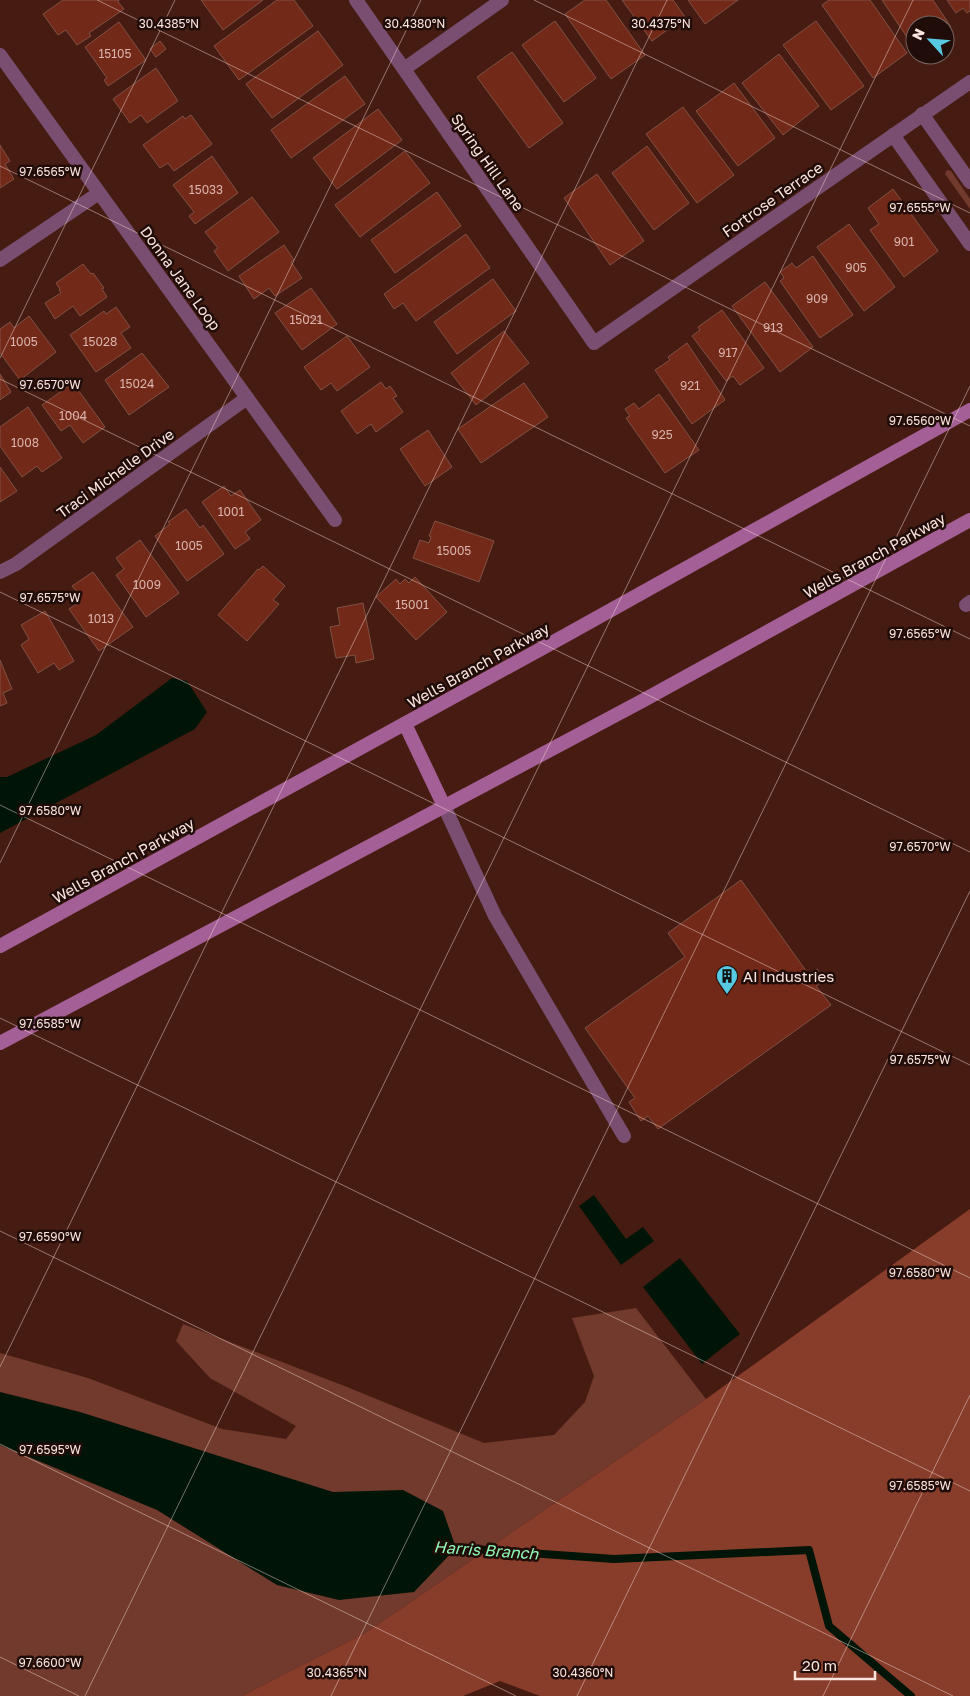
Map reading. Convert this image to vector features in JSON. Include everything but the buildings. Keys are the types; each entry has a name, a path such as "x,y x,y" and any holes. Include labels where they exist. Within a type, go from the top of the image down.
{"main road":[{"name":"Wells Branch Parkway","path":"0,946 405,724 970,410"},
{"name":"Wells Branch Parkway","path":"0,1044 650,696 970,520"},
{"path":"405,724 444,806"}],"street":[{"name":"Spring Hill Lane","path":"356,0 594,343"},
{"path":"404,69 502,0"},
{"name":"Donna Jane Loop","path":"0,55 335,520"},
{"name":"Fortrose Terrace","path":"594,343 970,82"},
{"path":"922,114 970,182"},
{"path":"893,136 970,244"},
{"path":"0,260 99,193"},
{"name":"Traci Michelle Drive","path":"0,572 16,564 247,398"},
{"path":"444,806 495,916 624,1136"}],"shaded area":[{"path":"947,170 951,171 970,199 970,209 945,174"},
{"path":"172,678 187,681 207,712 195,729 0,833 0,777 7,777 96,735"},
{"path":"594,1195 626,1239 643,1227 654,1241 621,1265 579,1206"},
{"path":"970,1209 970,1696 540,1696 500,1681 463,1696 242,1696 367,1632 706,1399"},
{"path":"680,1258 740,1334 702,1364 643,1287"},
{"path":"636,1308 706,1399 367,1632 242,1696 0,1696 0,1353 88,1378 222,1429 286,1439 296,1426 210,1378 176,1341 183,1324 347,1387 484,1443 554,1435 585,1402 594,1376 572,1318"},
{"path":"0,1392 80,1412 333,1492 403,1490 443,1511 456,1548 414,1592 339,1600 277,1585 157,1510 0,1445"}],"waterway":[{"name":"Harris Branch","path":"446,1547 614,1559 809,1550 829,1626 911,1696"}],"place":[{"name":"AI Industries","path":"727,995"}]}
